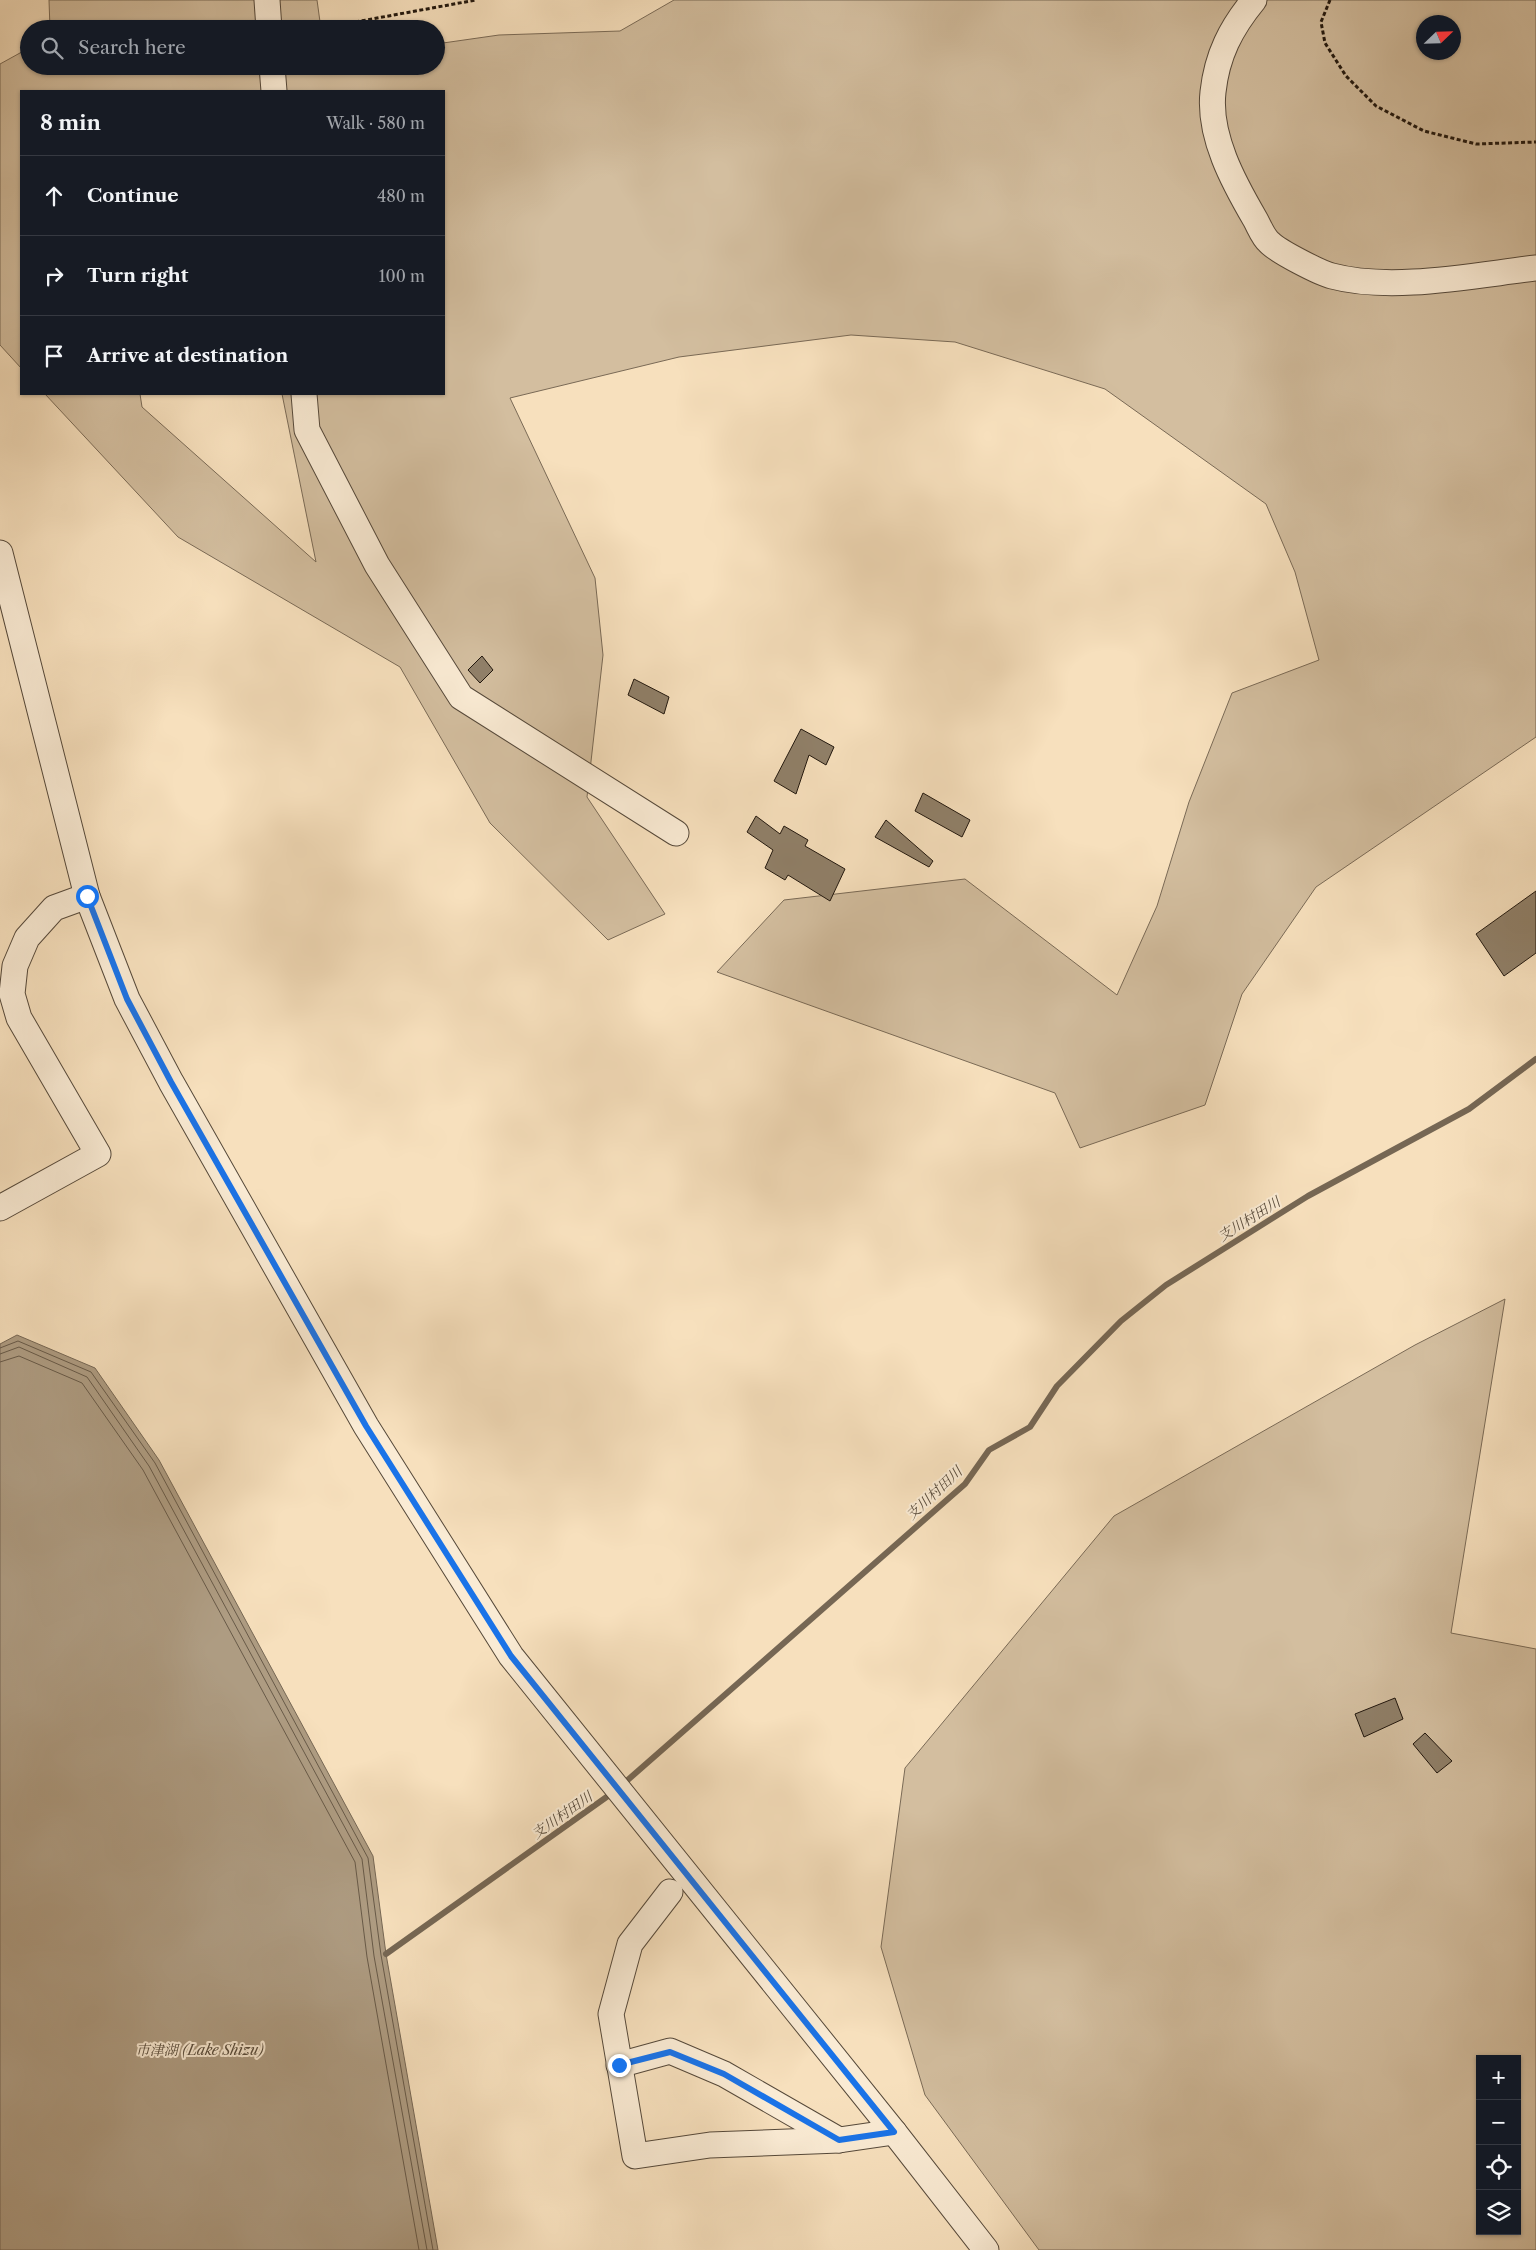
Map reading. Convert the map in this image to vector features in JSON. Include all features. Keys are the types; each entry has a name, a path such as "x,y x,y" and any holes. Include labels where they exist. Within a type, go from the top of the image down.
{"street":[{"path":"267,0 268,20"},
{"path":"1254,0 1236,23 1221,53 1213,93 1216,133 1239,192 1269,242 1331,276 1363,281 1410,282 1536,268"},
{"path":"273,75 274,90"},
{"path":"304,395 307,430 368,548 461,697 676,834"},
{"path":"0,553 87,896 127,999 366,1426 511,1656 894,2132 986,2250"},
{"path":"0,1208 98,1154 19,1018 12,994 15,966 27,938 54,908 87,896"},
{"path":"670,1892 630,1944 610,2014 635,2156 710,2145 839,2140 894,2132"},
{"path":"619,2065 670,2052 724,2074 839,2140"}],"path":[{"path":"366,20 476,0"},
{"path":"1330,0 1321,22 1325,43 1346,76 1376,106 1424,131 1476,144 1536,142"}],"shaded area":[{"path":"49,0 317,0 320,20 50,20"},
{"path":"674,0 1536,0 1536,737 1316,887 1242,994 1205,1105 1080,1148 1055,1093 717,972 784,900 965,879 1117,995 1157,906 1189,802 1232,693 1319,660 1295,572 1266,504 1105,389 955,342 851,335 679,357 510,398 595,578 603,655 587,797 665,914 608,940 490,823 400,667 178,537 46,395 140,395 142,407 316,562 282,395 445,395 445,90 20,90 20,367 0,345 0,64 20,53 20,75 445,75 445,43 499,35 620,31"},
{"path":"1505,1299 1451,1633 1536,1649 1536,2250 1039,2250 925,2095 881,1947 905,1768 1114,1516 1415,1345"}],"water":[{"name":"市津湖 (Lake Shizu)","path":"17,1335 95,1368 159,1460 373,1856 386,1954 438,2250 0,2250 0,1344"}],"building":[{"path":"482,656 493,670 480,683 468,670"},
{"path":"634,679 669,697 664,714 628,695"},
{"path":"801,729 834,747 826,765 809,755 796,794 774,781"},
{"path":"923,793 970,820 962,837 915,811"},
{"path":"756,816 780,834 784,826 808,840 805,846 845,869 830,901 788,875 785,880 765,868 773,850 747,832"},
{"path":"886,820 933,861 929,867 875,837"},
{"path":"1536,891 1536,953 1504,976 1476,934"},
{"path":"1395,1698 1403,1719 1364,1737 1355,1714"},
{"path":"1425,1733 1452,1761 1437,1773 1413,1744"}],"waterway":[{"name":"支川村田川","path":"622,1785 965,1484 989,1450 1030,1427 1057,1386 1121,1321 1166,1285 1308,1196 1469,1109 1536,1059"},
{"name":"支川村田川","path":"386,1954 615,1791"}],"route":[{"path":"87,896 127,999 171,1082 366,1426 511,1656 894,2132 839,2140 724,2074 670,2052 619,2065"}]}
